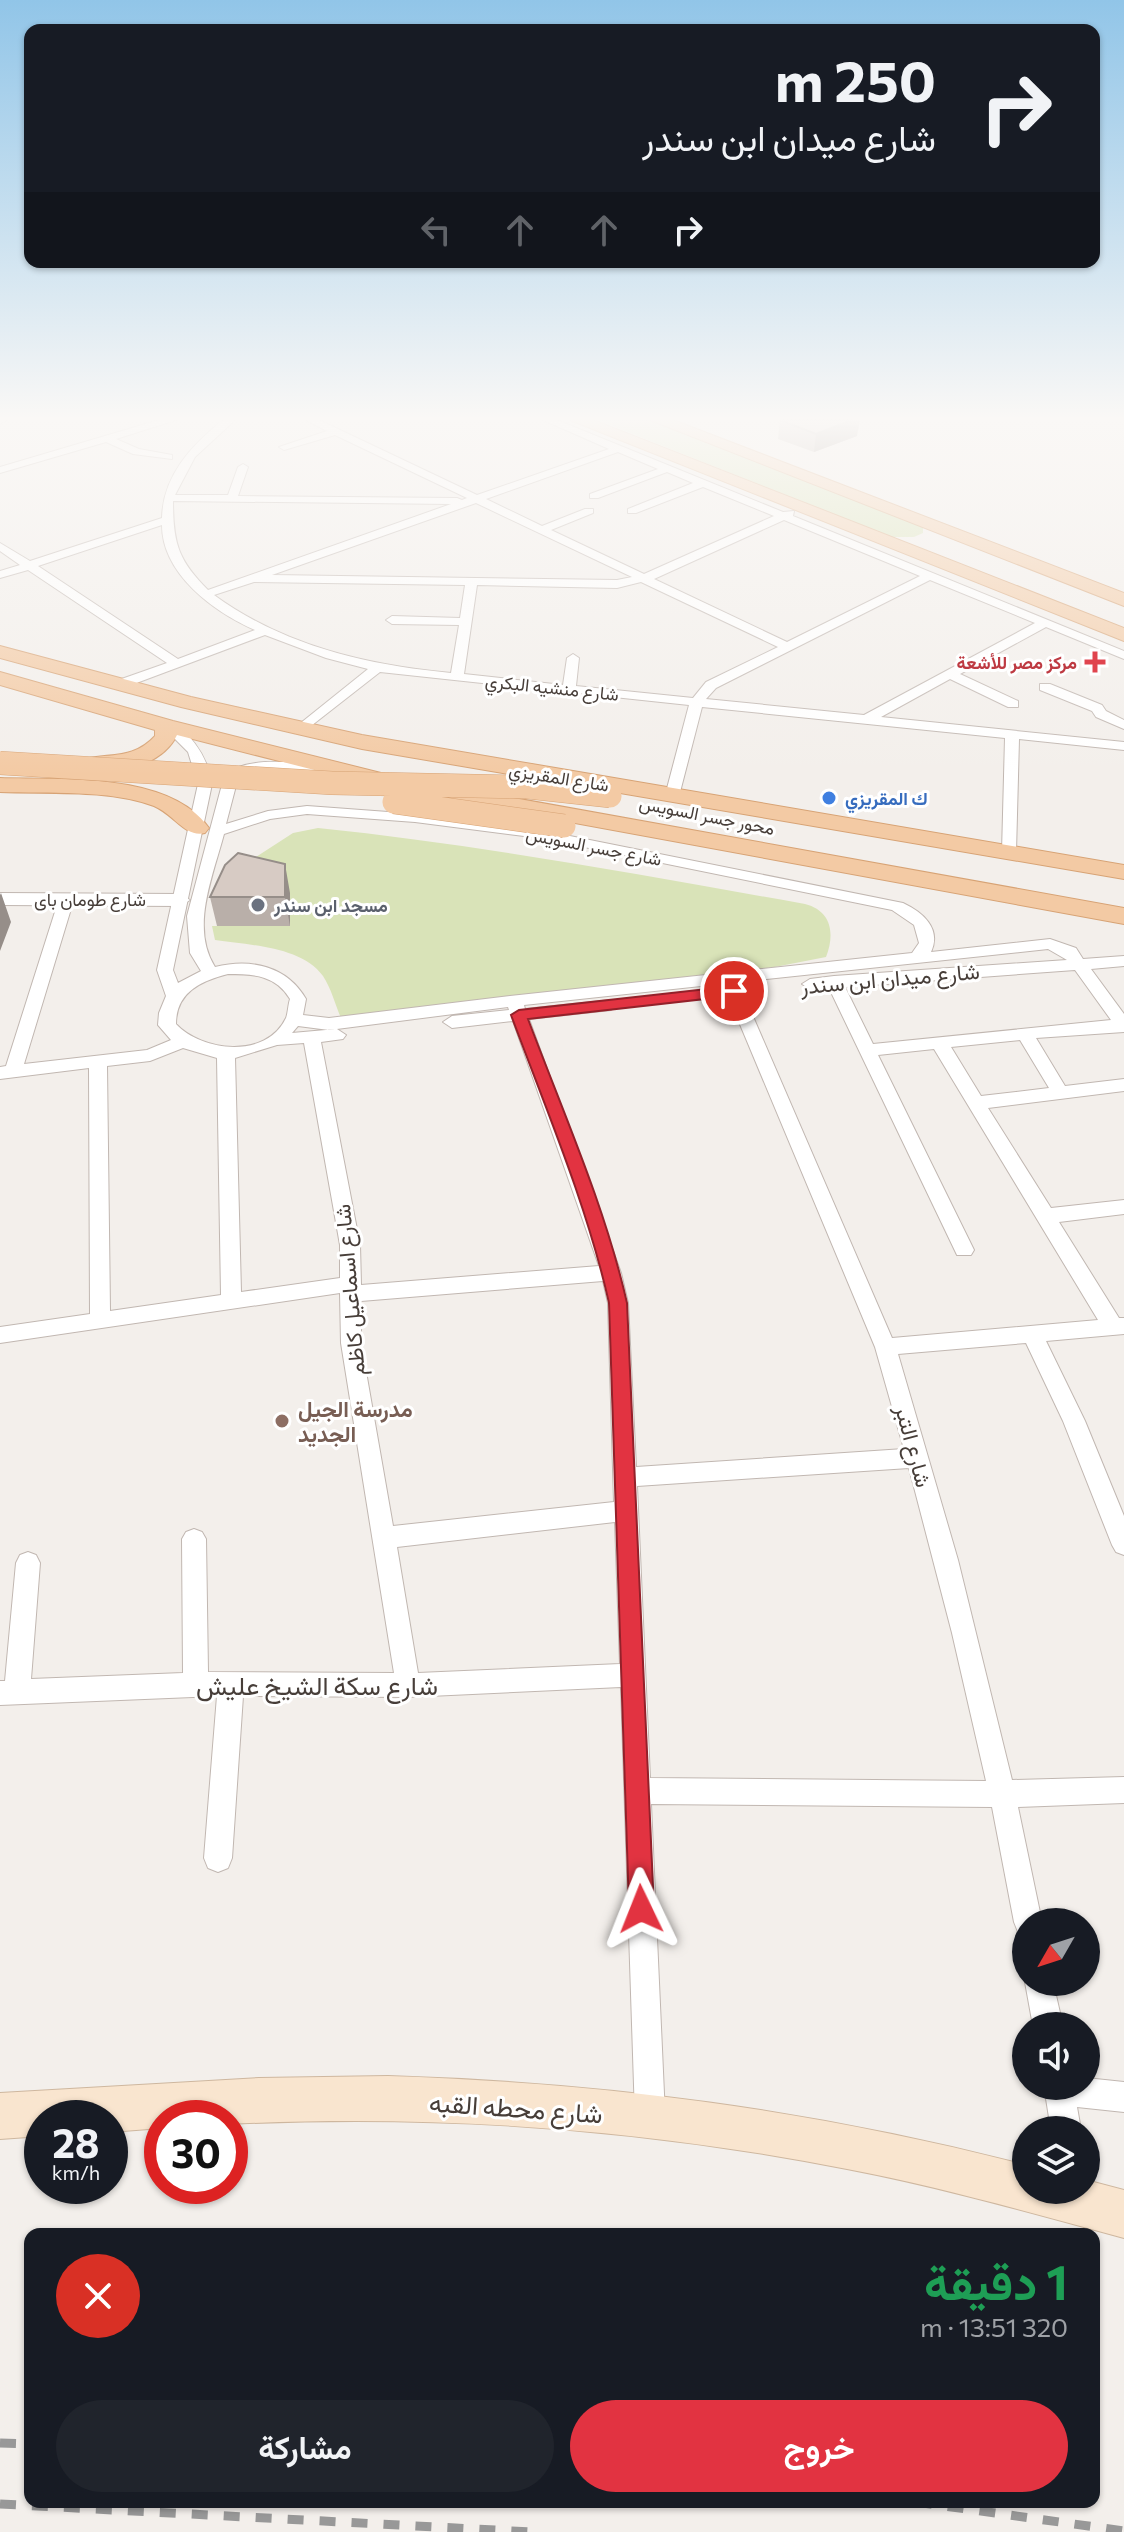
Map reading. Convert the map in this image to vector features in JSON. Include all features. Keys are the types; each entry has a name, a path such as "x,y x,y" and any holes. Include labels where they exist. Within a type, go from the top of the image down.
{"main road":[{"path":"879,538 1124,635"},
{"path":"966,538 1124,600"},
{"path":"922,555 959,554 970,549 973,541"},
{"name":"شارع المقريزي","path":"0,652 118,685 362,742 1124,874"},
{"name":"شارع المقريزي","path":"0,678 169,727 342,771 1009,895"},
{"path":"117,764 141,757 157,748 169,727"},
{"path":"342,771 362,742"},
{"path":"0,760 137,767 144,777 141,783 123,793"},
{"name":"محور جسر السويس","path":"0,760 332,783 512,786 610,796 991,871 1054,877 1124,874"},
{"name":"محور جسر السويس","path":"0,775 386,801 466,810 922,894 961,897 1009,895"},
{"path":"0,785 123,793 168,801 208,829"},
{"path":"1009,895 1124,916"},
{"name":"شارع محطه القبه","path":"0,2116 295,2099 451,2101 650,2116 750,2129 907,2156 1012,2184"},
{"path":"1098,2204 1124,2214"}],"street":[{"path":"0,575 111,538"},
{"name":"شارع منشيه البكري","path":"171,538 176,557 207,594 264,631 327,655 377,668 1124,746"},
{"path":"207,594 365,538"},
{"path":"558,538 786,646"},
{"path":"253,578 598,586 644,579 734,538"},
{"path":"837,538 1124,655"},
{"path":"0,546 176,663"},
{"path":"672,796 697,702 705,690 718,680 929,576"},
{"path":"457,677 471,584"},
{"path":"392,620 465,622"},
{"path":"865,720 1045,623"},
{"path":"118,685 264,631"},
{"path":"569,689 573,658"},
{"path":"302,729 377,668"},
{"path":"950,674 1013,704"},
{"path":"1045,687 1097,708 1101,714 1124,725"},
{"path":"169,727 193,748 204,772 208,829 194,928 198,953 211,973"},
{"path":"1009,852 1012,735"},
{"path":"204,772 221,767 238,770 259,766 342,771"},
{"path":"174,995 165,970 180,900 231,777 238,770"},
{"name":"شارع جسر السويس","path":"208,829 268,815 307,810 415,818 540,834 897,906 920,920 928,933 927,947 916,959"},
{"name":"شارع طومان باى","path":"0,899 180,900"},
{"path":"66,899 6,1072 150,1055 181,1042"},
{"name":"شارع ميدان ابن سندر","path":"273,1040 312,1038 517,1008 1050,944 1070,952 1077,963"},
{"name":"شارع ميدان ابن سندر","path":"294,1020 329,1024 834,981 1124,961"},
{"path":"1077,963 1124,1025"},
{"path":"228,969 259,970 285,980 298,999 294,1020 273,1040 243,1051 226,1053 193,1049 181,1042 167,1025 168,1005 174,995 190,982 211,973 228,969"},
{"path":"834,981 964,1250"},
{"name":"شارع التبر","path":"734,991 885,1347 918,1458 986,1724 1025,1908"},
{"path":"517,1008 611,1273 621,1339 650,2116"},
{"path":"866,1050 1124,1025"},
{"path":"1025,1034 1060,1092"},
{"name":"شارع اسماعيل كاظم","path":"312,1038 350,1245 351,1343 408,1685"},
{"path":"885,1347 1119,1327 939,1042"},
{"path":"226,1053 231,1301"},
{"path":"98,1061 100,1320"},
{"path":"977,1103 1124,1085"},
{"path":"1048,1216 1124,1207"},
{"path":"0,1335 231,1301 351,1289 611,1273"},
{"path":"1032,1334 1119,1519 1124,1545"},
{"path":"626,1477 918,1458"},
{"path":"382,1538 627,1511"},
{"path":"194,1539 196,1684"},
{"path":"9,1693 28,1563"},
{"name":"شارع سكة الشيخ عليش","path":"9,1693 196,1684 408,1685 633,1675"},
{"path":"218,1858 231,1684"},
{"path":"637,1791 1001,1794 1124,1790"},
{"path":"1100,2094 1124,2097"}],"green space":[{"path":"318,828 501,852 805,904 814,907 826,918 830,932 829,948 826,957 759,970 341,1018 326,981 313,966 301,958 273,949 215,940 212,926 290,926 245,864 293,833"}],"building":[{"path":"238,853 285,864 285,897 210,897 225,865"}],"railway":[{"path":"0,2443 24,2444"},
{"path":"0,2504 24,2505"},
{"path":"76,2508 531,2532"},
{"path":"959,2508 1124,2531"}],"place":[{"name":"مركز مصر للأشعة","path":"1095,662"},
{"name":"ك المقريزي","path":"829,798"},
{"name":"مسجد ابن سندر","path":"258,905"},
{"name":"مدرسة الجيل الجديد","path":"282,1421"}],"route":[{"path":"641,1909 618,1303 611,1273 570,1152 519,1015 734,991"}]}
